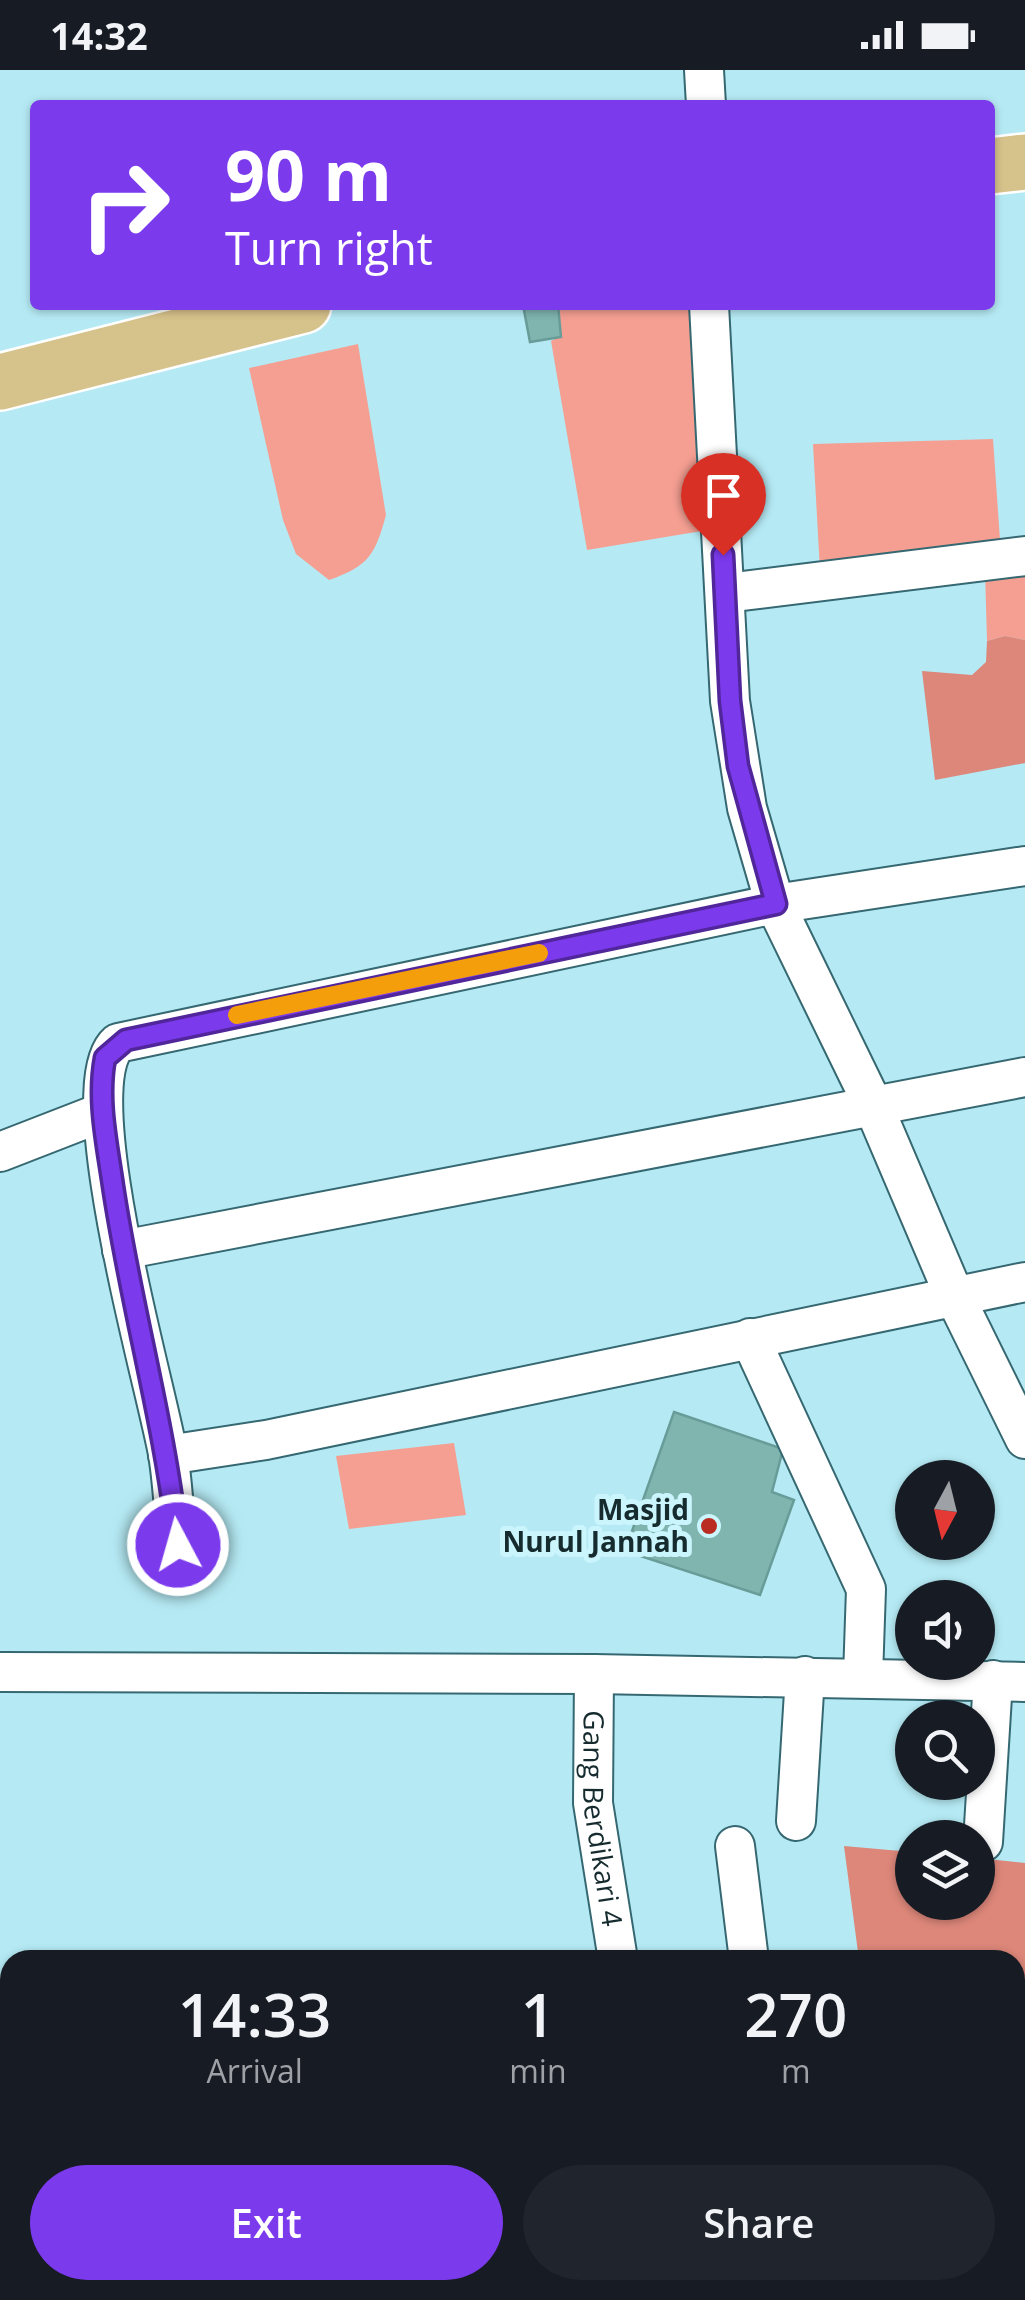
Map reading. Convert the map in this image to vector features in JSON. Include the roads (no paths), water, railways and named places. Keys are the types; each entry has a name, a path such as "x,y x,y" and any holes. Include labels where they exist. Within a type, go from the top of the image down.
{"main road":[{"path":"995,165 1025,162"},
{"path":"0,382 283,310"}],"street":[{"path":"704,70 706,100"},
{"path":"709,310 738,766 776,904 873,1105 954,1295 1025,1439"},
{"path":"726,593 1025,556"},
{"path":"178,1545 168,1455 122,1250 103,1112 105,1058 126,1040 776,904 1025,866"},
{"path":"122,1250 1025,1077"},
{"path":"0,1152 103,1112"},
{"path":"168,1455 285,1436 1025,1282"},
{"path":"750,1338 866,1589 862,1677"},
{"path":"0,1672 594,1674 1009,1681 987,1820"},
{"name":"Gang Berdikari 4","path":"594,1674 593,1803 616,1950"},
{"path":"796,1821 805,1676"},
{"path":"735,1846 748,1950"}],"place":[{"name":"Masjid Nurul Jannah","path":"709,1526"}]}
